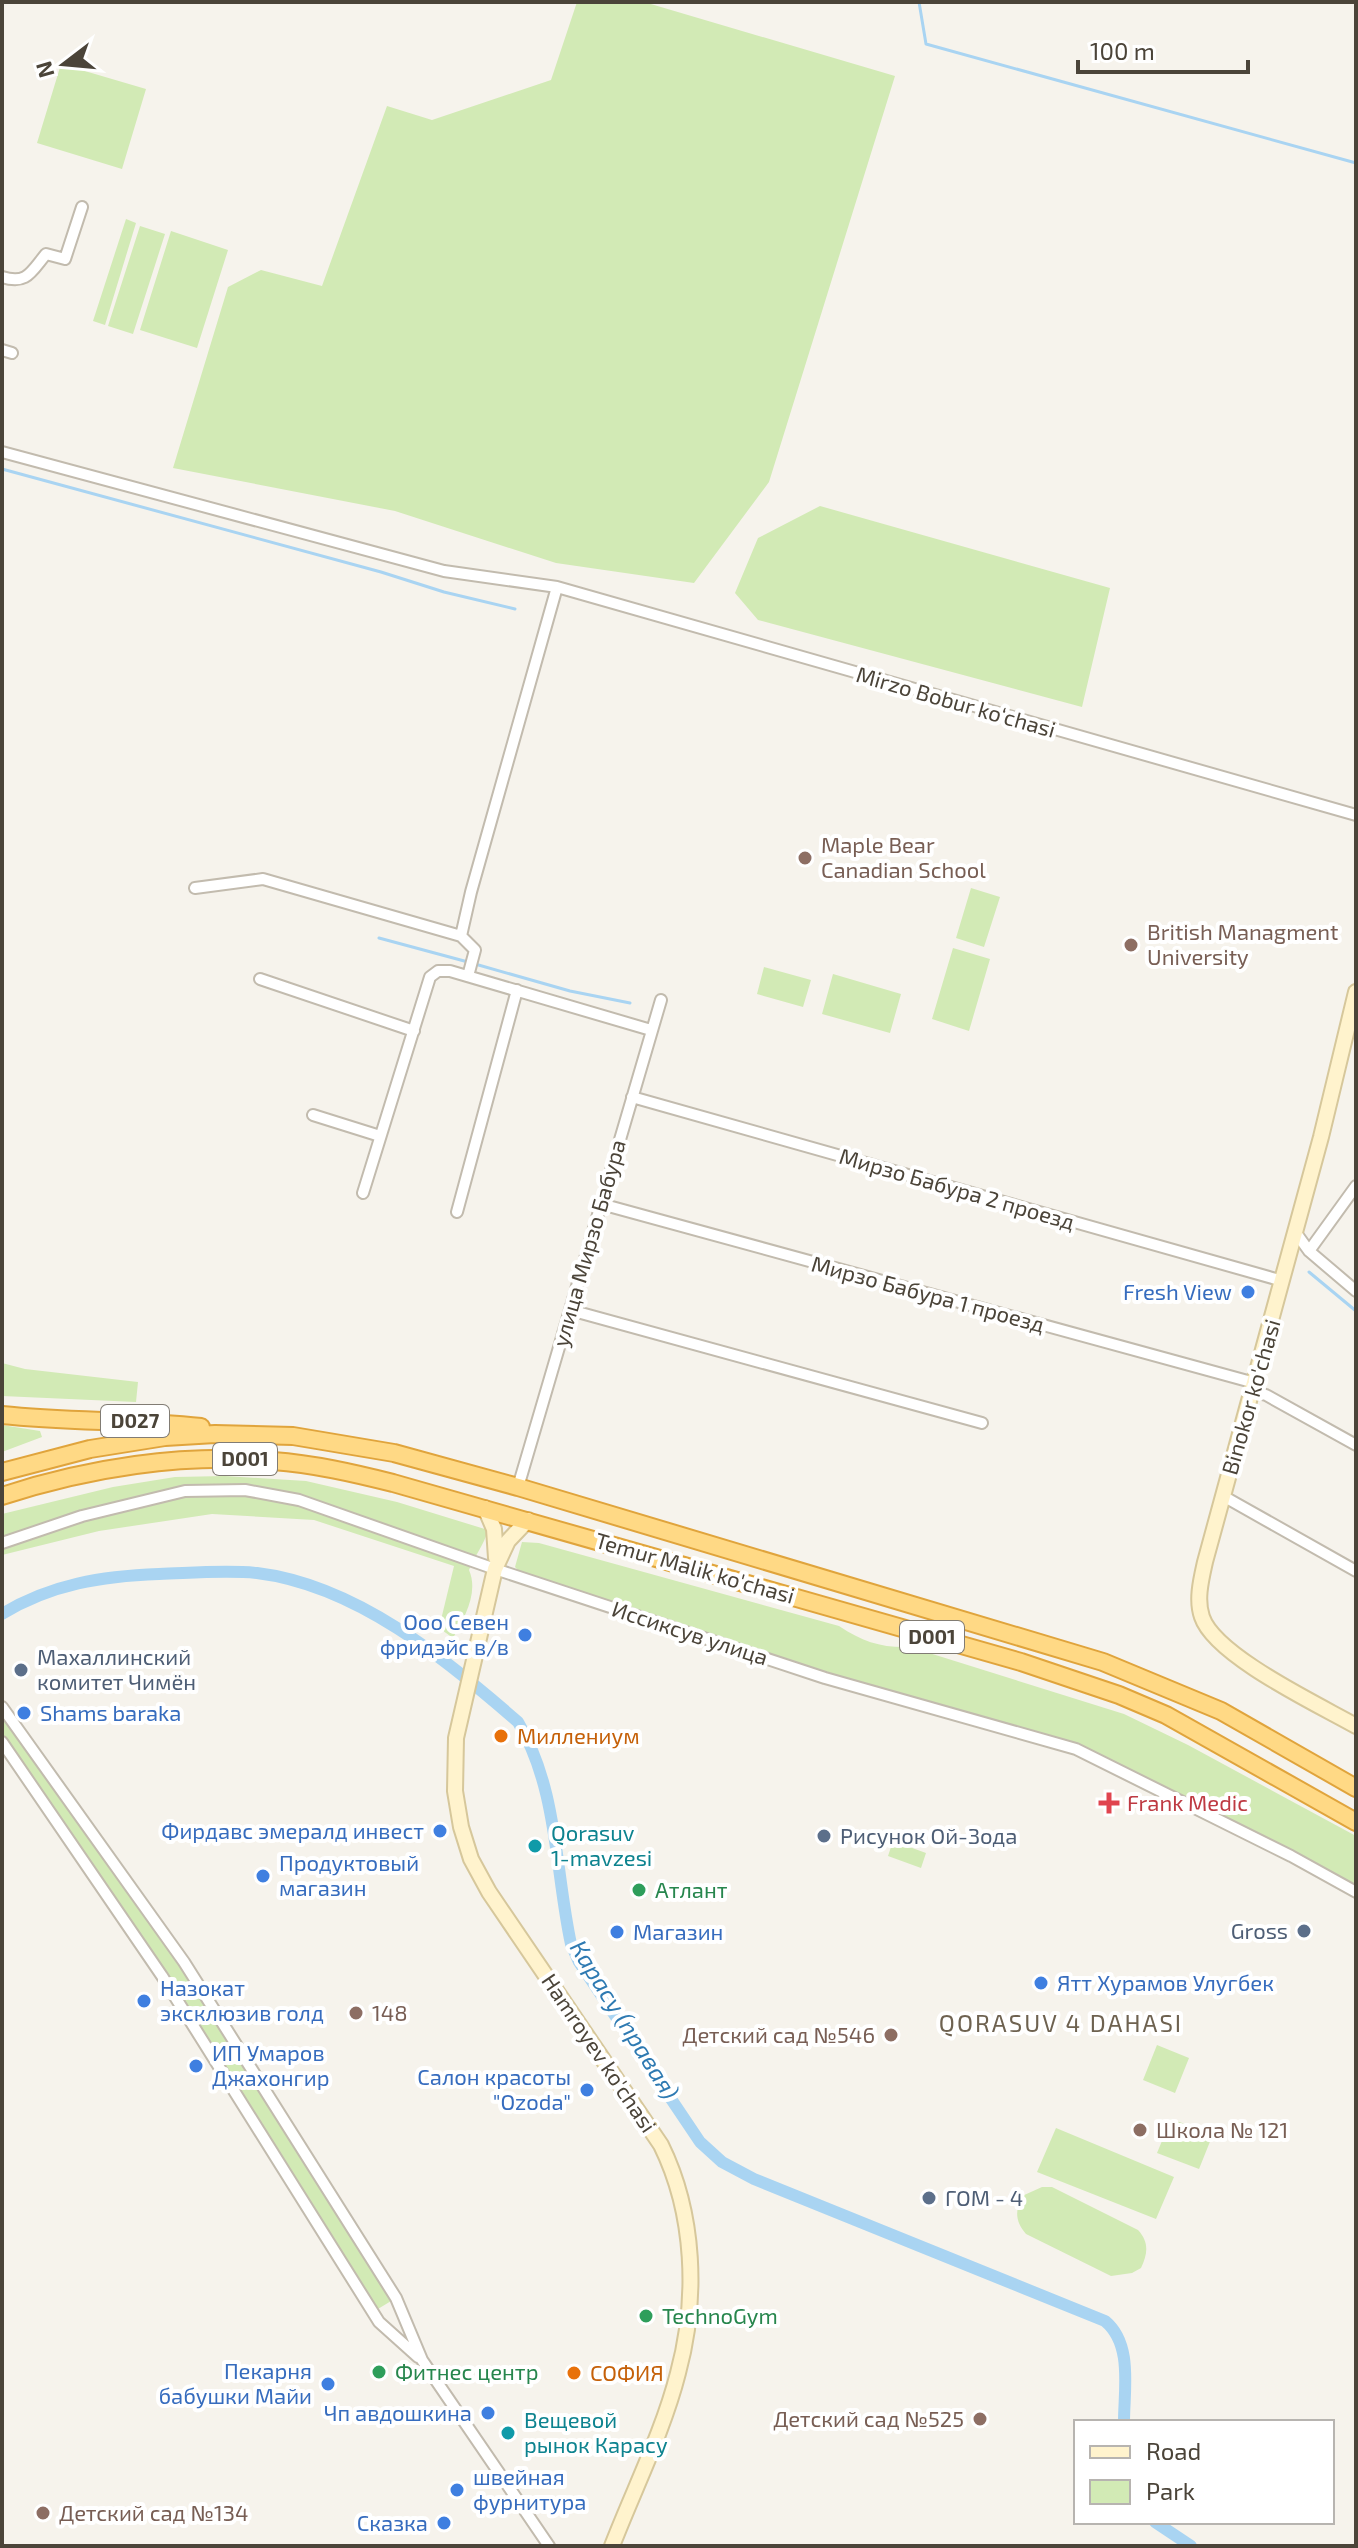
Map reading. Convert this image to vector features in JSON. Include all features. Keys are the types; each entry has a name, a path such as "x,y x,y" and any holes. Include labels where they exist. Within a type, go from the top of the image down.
{"highway":[{"name":"D027","path":"2,1415 76,1421 148,1421 267,1434"},
{"name":"Temur Malik ko'chasi","path":"2,1472 65,1454 148,1440 215,1434 267,1434 319,1439 394,1453 518,1487 1103,1662 1221,1711 1356,1788"},
{"name":"Temur Malik ko'chasi","path":"2,1496 127,1467 223,1458 272,1460 322,1467 405,1486 1021,1662 1119,1695 1189,1726 1356,1822"}],"main road":[{"name":"Binokor ko'chasi","path":"1356,992 1296,1233 1201,1577 1200,1599 1203,1619 1213,1635 1242,1659 1356,1726"},
{"name":"Hamroyev ko'chasi","path":"485,1508 496,1537 495,1569"},
{"name":"Hamroyev ko'chasi","path":"528,1520 508,1541 495,1569 474,1653 456,1738 454,1774 457,1809 471,1859 498,1904 653,2129 675,2177 684,2217 690,2286 683,2354 667,2408 612,2546"}],"street":[{"path":"2,277 16,281 23,279 46,254 65,259 82,207"},
{"name":"Mirzo Bobur ko‘chasi","path":"2,452 444,571 557,587 1356,815"},
{"path":"461,936 557,587"},
{"path":"195,888 263,879 461,936 475,950 468,976"},
{"path":"363,1193 433,974 444,971 468,976 651,1030"},
{"path":"260,979 414,1031"},
{"path":"457,1212 517,990"},
{"name":"улица Мирзо Бабура","path":"518,1487 661,1000"},
{"name":"Мирзо Бабура 2 проезд","path":"632,1097 1283,1281"},
{"path":"313,1115 380,1136"},
{"path":"1309,1251 1356,1186"},
{"name":"Мирзо Бабура 1 проезд","path":"601,1204 1254,1388 1356,1445"},
{"path":"1296,1233 1309,1251 1356,1291"},
{"path":"570,1310 982,1423"},
{"name":"Иссиксув улица","path":"2,1543 129,1503 185,1491 245,1490 299,1500 495,1569 825,1678 1076,1749 1278,1849 1356,1892"},
{"path":"1223,1496 1356,1571"},
{"path":"2,1707 184,1962 388,2284 422,2360 549,2546"},
{"path":"2,1742 170,1987 379,2322 422,2360"}],"green space":[{"path":"577,2 644,2 895,76 769,482 694,583 556,563 395,511 173,468 228,287 261,270 322,286 387,106 432,120 551,80"},
{"path":"61,64 146,89 122,169 37,143"},
{"path":"126,219 136,223 105,325 93,321"},
{"path":"140,226 165,234 133,334 108,326"},
{"path":"171,231 228,250 197,348 140,330"},
{"path":"820,506 1110,588 1082,707 758,620 735,593 758,538"},
{"path":"971,888 1000,897 984,947 956,938"},
{"path":"953,948 990,959 969,1031 932,1019"},
{"path":"764,967 811,980 803,1007 757,994"},
{"path":"833,974 901,994 890,1033 822,1014"},
{"path":"2,1363 25,1369 138,1382 136,1402 2,1396"},
{"path":"2,1425 40,1431 42,1437 2,1452"},
{"path":"225,1476 306,1481 397,1502 488,1530 469,1570 471,1596 466,1614 453,1638 439,1628 454,1566 314,1520 212,1514 99,1531 2,1555 2,1514 113,1487 175,1477"},
{"path":"522,1542 539,1543 839,1626 873,1643 910,1647 1124,1714 1356,1836 1356,1889 1104,1761 825,1678 527,1579 515,1567"},
{"path":"2,1707 184,1962 396,2298 373,2312 206,2044 2,1742"},
{"path":"893,1841 926,1853 921,1868 888,1856"},
{"path":"1157,2045 1189,2058 1175,2093 1143,2080"},
{"path":"1171,2119 1213,2134 1199,2169 1157,2153"},
{"path":"1056,2128 1174,2177 1156,2219 1037,2172"},
{"path":"1042,2187 1052,2187 1138,2230 1146,2248 1141,2268 1132,2273 1111,2276 1026,2234 1018,2220 1020,2201 1022,2196"}],"waterway":[{"path":"919,2 926,44 1356,163"},
{"path":"2,469 515,609"},
{"path":"379,938 468,962"},
{"path":"475,964 570,991 630,1003"},
{"path":"1309,1272 1356,1311"},
{"name":"Карасу (правая)","path":"2,1614 39,1595 98,1580 196,1572 257,1573 294,1580 329,1592 398,1628 430,1650 518,1722 531,1748 548,1802 571,1944 579,1962 700,2142 722,2162 754,2179 1105,2321 1114,2331 1123,2354 1124,2420"},
{"name":"Карасу (правая)","path":"1158,2524 1191,2546"}],"place":[{"name":"Maple Bear Canadian School","path":"805,858"},
{"name":"British Managment University","path":"1131,945"},
{"name":"Fresh View","path":"1248,1292"},
{"name":"Ооо Севен фридэйс в/в","path":"525,1635"},
{"name":"Махаллинский комитет Чимён","path":"21,1670"},
{"name":"Shams baraka","path":"24,1713"},
{"name":"Миллениум","path":"501,1736"},
{"name":"Frank Medic","path":"1109,1803"},
{"name":"Фирдавс эмералд инвест","path":"440,1831"},
{"name":"Рисунок Ой-Зода","path":"824,1836"},
{"name":"Qorasuv 1-mavzesi","path":"535,1846"},
{"name":"Продуктовый магазин","path":"263,1876"},
{"name":"Атлант","path":"639,1890"},
{"name":"Gross","path":"1304,1931"},
{"name":"Магазин","path":"617,1932"},
{"name":"Ятт Хурамов Улугбек","path":"1041,1983"},
{"name":"Назокат эксклюзив голд","path":"144,2001"},
{"name":"148","path":"356,2013"},
{"name":"Детский сад №546","path":"891,2035"},
{"name":"ИП Умаров Джахонгир","path":"196,2066"},
{"name":"Салон красоты \"Ozoda\"","path":"587,2090"},
{"name":"Школа № 121","path":"1140,2130"},
{"name":"ГОМ - 4","path":"929,2198"},
{"name":"TechnoGym","path":"646,2316"},
{"name":"Фитнес центр","path":"379,2372"},
{"name":"СОФИЯ","path":"574,2373"},
{"name":"Пекарня бабушки Майи","path":"328,2384"},
{"name":"Чп авдошкина","path":"488,2413"},
{"name":"Детский сад №525","path":"980,2419"},
{"name":"Вещевой рынок Карасу","path":"508,2433"},
{"name":"швейная фурнитура","path":"457,2490"},
{"name":"Детский сад №134","path":"43,2513"},
{"name":"Сказка","path":"444,2523"}],"district":[{"name":"QORASUV 4 DAHASI","path":"1061,2024"}]}
